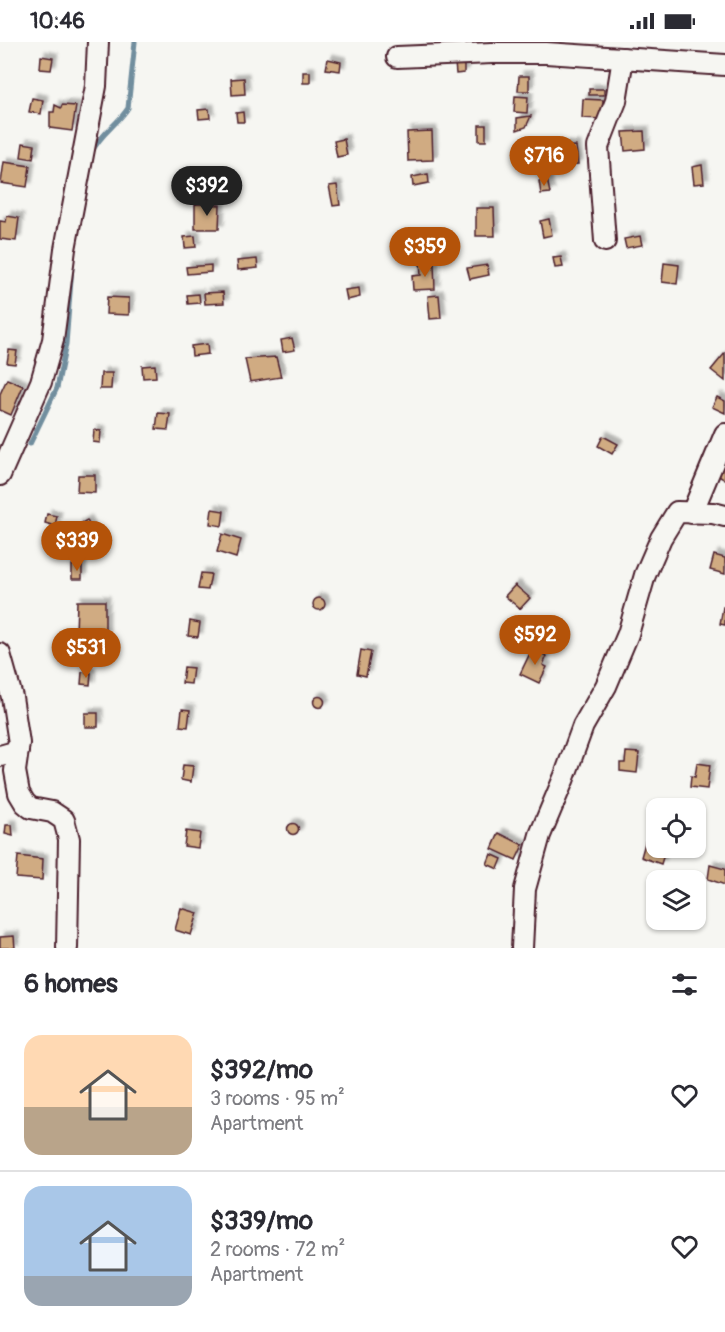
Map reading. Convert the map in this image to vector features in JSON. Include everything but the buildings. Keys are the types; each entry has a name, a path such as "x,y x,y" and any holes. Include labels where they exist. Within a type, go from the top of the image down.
{"street":[{"path":"0,476 41,382 53,340 67,238 96,86 98,42"},
{"path":"397,57 545,47 623,58 725,65"},
{"path":"604,242 598,147 616,101 623,58"},
{"path":"692,513 725,434"},
{"path":"522,948 525,889 540,835 583,726 606,686 627,634 645,575 661,538 677,512 713,513 725,516"},
{"path":"0,654 12,697 19,743 9,754 15,771 18,793 25,803 39,811 52,812 64,820 69,839 67,948"}],"waterway":[{"path":"92,152 128,108 135,42"},
{"path":"30,444 57,388 66,344 72,267"}]}
